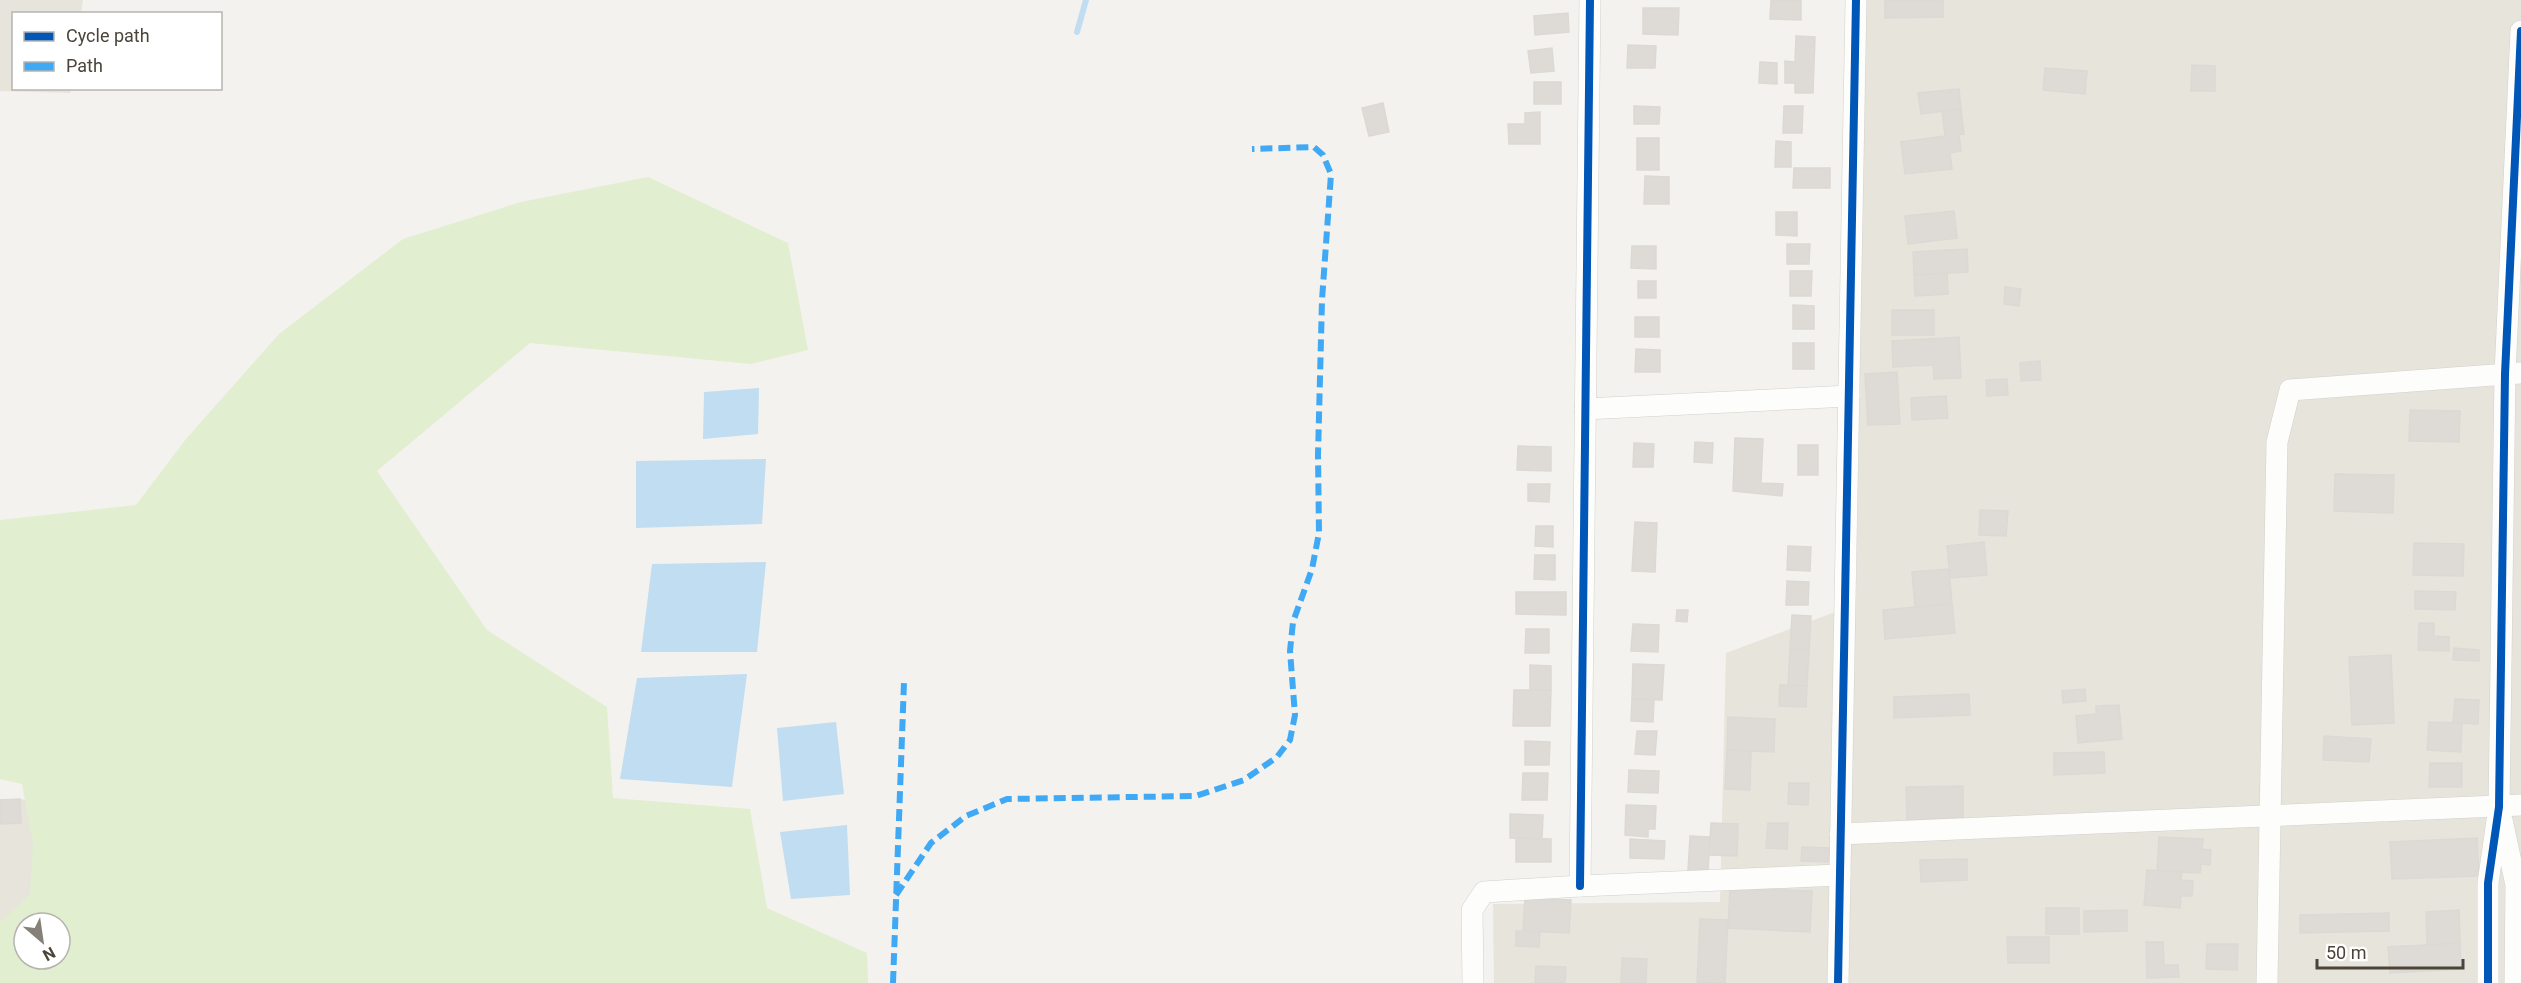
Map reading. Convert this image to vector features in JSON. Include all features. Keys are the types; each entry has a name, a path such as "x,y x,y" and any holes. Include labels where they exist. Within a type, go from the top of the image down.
{"street":[{"path":"1580,886 1590,0"},
{"path":"1838,983 1856,0"},
{"path":"2488,983 2487,883 2499,807 2521,31"},
{"path":"2268,983 2277,442 2290,390 2513,374"},
{"path":"1586,409 1849,396"},
{"path":"1840,834 2521,805"},
{"path":"2499,807 2516,885 2516,983"},
{"path":"1473,983 1472,910 1484,892 1840,875"}],"shaded area":[{"path":"0,0 83,0 81,12 12,12 12,90 71,90 70,93 0,91"},
{"path":"1866,0 2521,0 2521,983 1494,983 1493,904 1720,902 1726,653 1856,604"},
{"path":"0,799 60,800 28,911 12,911 12,971 0,983"}],"green space":[{"path":"648,177 788,243 808,350 751,364 530,343 377,471 487,630 607,707 613,798 750,809 767,908 867,953 868,983 0,983 0,922 30,894 33,844 22,784 0,779 0,520 136,505 186,439 279,334 403,239 521,202"}],"water":[{"path":"759,388 758,434 703,439 704,392"},
{"path":"766,459 762,524 636,528 636,461"},
{"path":"766,562 757,652 641,652 652,564"},
{"path":"747,674 732,787 620,779 637,678"},
{"path":"836,722 844,794 783,801 777,728"},
{"path":"847,825 850,895 791,899 780,832"}],"building":[{"path":"1771,0 1801,0 1801,20 1770,19"},
{"path":"1885,0 1943,0 1943,17 1885,18"},
{"path":"1643,8 1679,8 1678,35 1643,34"},
{"path":"1568,13 1569,32 1535,35 1534,16"},
{"path":"1796,36 1815,37 1813,93 1795,93 1795,83 1785,83 1785,61 1795,62"},
{"path":"1628,45 1656,46 1655,68 1627,68"},
{"path":"1552,48 1554,71 1531,73 1528,51"},
{"path":"1760,62 1777,63 1777,84 1759,83"},
{"path":"2192,65 2215,66 2215,91 2191,91"},
{"path":"2045,68 2087,71 2085,94 2043,90"},
{"path":"1534,82 1561,82 1561,104 1534,104"},
{"path":"1959,89 1961,109 1921,114 1918,93"},
{"path":"1383,103 1389,132 1369,136 1362,108"},
{"path":"1634,106 1660,107 1659,124 1634,124"},
{"path":"1784,106 1803,106 1802,133 1783,133"},
{"path":"1961,109 1964,134 1959,135 1961,151 1950,153 1952,169 1905,174 1901,142 1945,136 1942,111"},
{"path":"1540,112 1540,144 1509,144 1508,124 1525,124 1525,113"},
{"path":"1637,138 1659,138 1659,170 1637,170"},
{"path":"1776,141 1791,142 1791,167 1775,167"},
{"path":"1794,168 1830,168 1830,188 1793,188"},
{"path":"1645,176 1669,177 1669,204 1644,204"},
{"path":"1954,211 1957,238 1908,244 1905,216"},
{"path":"1776,212 1797,212 1797,236 1776,235"},
{"path":"1787,244 1810,244 1809,264 1787,264"},
{"path":"1632,246 1656,246 1656,269 1631,268"},
{"path":"1967,249 1968,272 1914,275 1913,252"},
{"path":"1790,271 1812,271 1811,296 1790,296"},
{"path":"1947,273 1948,294 1915,296 1914,275"},
{"path":"1638,281 1656,281 1656,298 1638,298"},
{"path":"2005,287 2021,289 2019,306 2004,304"},
{"path":"1793,305 1814,306 1814,329 1793,329"},
{"path":"1892,310 1934,310 1934,335 1892,335"},
{"path":"1635,317 1659,317 1659,337 1635,337"},
{"path":"1959,337 1961,378 1934,379 1933,365 1893,367 1892,341"},
{"path":"1793,343 1814,343 1814,369 1793,369"},
{"path":"1636,349 1660,350 1660,372 1635,372"},
{"path":"2040,361 2041,380 2021,381 2020,363"},
{"path":"1897,372 1900,424 1868,425 1865,374"},
{"path":"2007,379 2008,395 1987,396 1986,380"},
{"path":"1946,396 1948,418 1912,420 1911,398"},
{"path":"2410,410 2460,411 2459,442 2409,441"},
{"path":"1735,438 1763,439 1761,483 1783,484 1782,496 1733,491"},
{"path":"1695,442 1713,443 1712,463 1694,462"},
{"path":"1634,443 1654,444 1653,467 1633,467"},
{"path":"1798,445 1818,445 1818,475 1798,475"},
{"path":"1518,446 1551,447 1551,471 1517,470"},
{"path":"2335,474 2394,475 2393,513 2334,511"},
{"path":"1528,484 1550,484 1549,502 1528,501"},
{"path":"1980,510 2008,511 2006,536 1979,535"},
{"path":"1635,522 1657,523 1655,572 1632,571"},
{"path":"1536,526 1553,526 1553,547 1535,546"},
{"path":"1984,542 1987,575 1950,578 1947,546"},
{"path":"2414,543 2464,544 2463,576 2413,575"},
{"path":"1788,546 1811,547 1810,571 1787,570"},
{"path":"1535,555 1555,555 1555,580 1534,579"},
{"path":"1949,569 1952,604 1915,607 1912,572"},
{"path":"1787,581 1809,582 1808,605 1786,605"},
{"path":"2415,591 2456,592 2455,610 2415,609"},
{"path":"1516,592 1566,592 1566,615 1516,614"},
{"path":"1952,604 1955,633 1885,639 1883,610"},
{"path":"1677,610 1688,610 1687,622 1676,621"},
{"path":"1792,615 1811,616 1809,650 1790,649"},
{"path":"2419,623 2434,623 2434,636 2449,637 2449,651 2418,650"},
{"path":"1633,624 1659,625 1658,652 1631,651"},
{"path":"1526,629 1549,629 1549,653 1525,653"},
{"path":"2454,648 2479,650 2479,661 2453,660"},
{"path":"1790,649 1809,650 1807,686 1788,686"},
{"path":"2391,655 2394,723 2352,725 2349,657"},
{"path":"1633,664 1664,665 1662,700 1632,699"},
{"path":"1530,665 1551,666 1551,690 1530,690"},
{"path":"1780,685 1807,686 1806,707 1779,706"},
{"path":"2085,689 2086,701 2063,703 2062,691"},
{"path":"1514,690 1551,690 1550,726 1513,726"},
{"path":"1969,694 1970,715 1894,718 1894,697"},
{"path":"1632,699 1654,700 1653,722 1631,721"},
{"path":"2455,699 2479,700 2478,724 2453,723"},
{"path":"2119,705 2122,739 2078,743 2076,716 2096,714 2096,706"},
{"path":"1728,717 1775,719 1774,752 1727,750"},
{"path":"2429,722 2462,723 2461,752 2427,750"},
{"path":"1637,731 1657,731 1655,755 1635,754"},
{"path":"2324,736 2371,739 2369,762 2323,760"},
{"path":"1525,741 1550,742 1549,765 1525,765"},
{"path":"1727,750 1751,751 1750,790 1725,789"},
{"path":"2104,752 2105,773 2054,775 2054,753"},
{"path":"2430,763 2462,763 2462,787 2429,787"},
{"path":"1629,770 1659,771 1658,793 1628,792"},
{"path":"1523,773 1548,773 1547,800 1522,800"},
{"path":"1789,783 1809,783 1808,805 1788,804"},
{"path":"1963,786 1963,818 1907,820 1906,787"},
{"path":"20,799 21,823 0,824 0,800"},
{"path":"1626,805 1656,806 1655,829 1648,829 1648,837 1625,835"},
{"path":"1510,814 1543,815 1542,839 1510,838"},
{"path":"1711,823 1738,824 1737,856 1709,855"},
{"path":"1768,823 1788,823 1787,849 1766,848"},
{"path":"1690,836 1710,837 1708,872 1688,871"},
{"path":"2159,837 2203,839 2202,849 2211,850 2210,865 2201,864 2200,873 2157,871"},
{"path":"1516,838 1551,839 1551,862 1516,862"},
{"path":"2477,838 2479,876 2392,879 2390,842"},
{"path":"1630,839 1665,841 1664,859 1630,858"},
{"path":"1802,847 1829,848 1828,862 1801,861"},
{"path":"1967,859 1967,880 1921,882 1920,860"},
{"path":"2147,870 2182,872 2181,880 2193,881 2192,896 2181,896 2180,908 2144,905"},
{"path":"1730,888 1812,891 1810,932 1728,928"},
{"path":"1525,898 1571,900 1569,933 1523,931"},
{"path":"2046,908 2079,908 2079,934 2046,934"},
{"path":"2127,910 2127,931 2084,932 2084,911"},
{"path":"2459,910 2460,943 2427,945 2426,912"},
{"path":"2389,913 2389,931 2300,933 2300,915"},
{"path":"1700,919 1728,920 1725,983 1697,982"},
{"path":"1516,931 1540,932 1539,947 1516,946"},
{"path":"2007,937 2049,937 2049,963 2008,963"},
{"path":"2146,942 2163,942 2164,965 2178,965 2179,977 2147,978"},
{"path":"2460,943 2461,969 2390,973 2388,947"},
{"path":"2207,944 2238,944 2237,970 2206,969"},
{"path":"1622,958 1647,959 1646,983 1621,983"},
{"path":"1536,966 1566,967 1565,983 1535,983"}],"waterway":[{"path":"1077,32 1086,0"}],"marked path":[{"path":"896,895 931,843 966,816 1007,799 1196,796 1244,780 1277,757 1290,740 1295,715 1290,651 1293,622 1312,569 1319,533 1318,455 1322,300 1331,174 1323,155 1314,147 1252,149"},
{"path":"893,983 904,682"}],"cycle path":[{"path":"1580,886 1590,0"},
{"path":"1838,983 1856,0"},
{"path":"2488,983 2488,883 2499,807 2505,374 2521,31"}]}
